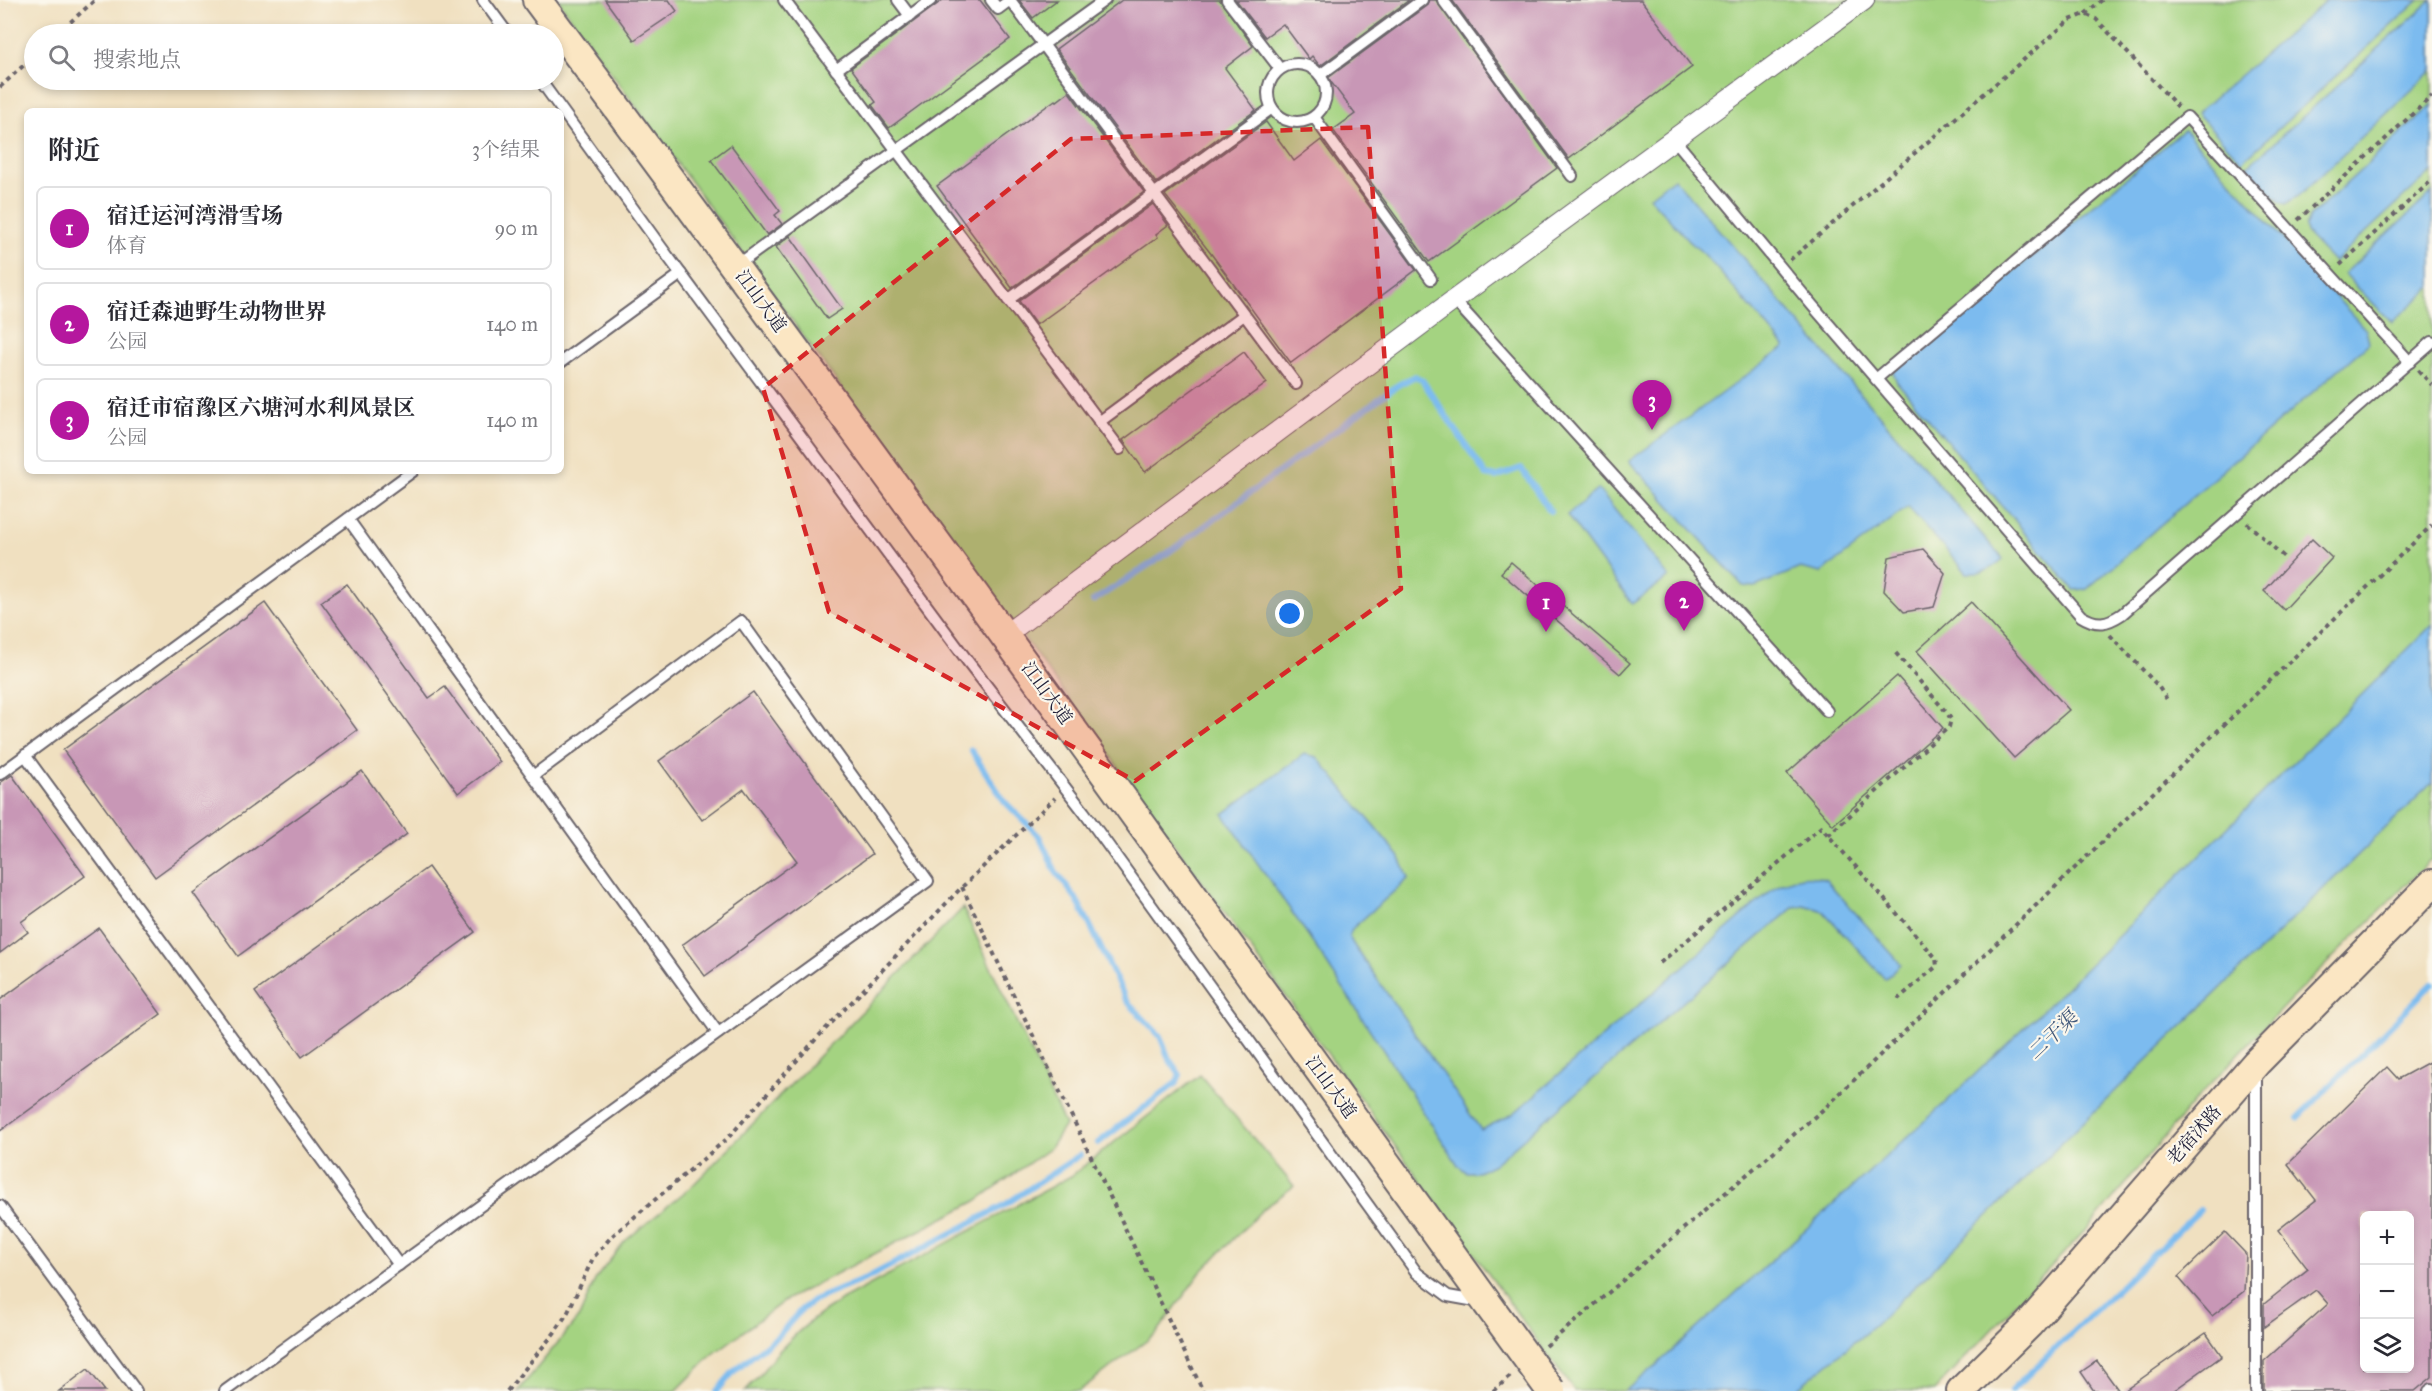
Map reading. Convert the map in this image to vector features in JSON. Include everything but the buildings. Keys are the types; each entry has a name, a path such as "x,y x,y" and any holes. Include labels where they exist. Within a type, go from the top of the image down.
{"main road":[{"name":"江山大道","path":"537,0 555,24"},
{"name":"江山大道","path":"564,36 1005,635 1551,1391"},
{"name":"老宿沭路","path":"1961,1391 2029,1324 2256,1063 2432,884"}],"street":[{"path":"1005,635 1454,300 1864,0"}],"lane":[{"path":"483,0 501,24"},
{"path":"898,0 910,16"},
{"path":"836,70 931,0"},
{"path":"991,0 998,9 1010,0 1296,384"},
{"path":"735,266 1105,0"},
{"path":"1227,0 1280,69"},
{"path":"1320,75 1422,0"},
{"path":"1443,0 1572,176"},
{"path":"787,1 836,70 1120,449"},
{"path":"1299,64 1308,66 1320,75 1326,88 1326,98 1314,117 1300,122 1291,122 1282,118 1272,108 1268,94 1269,85 1273,76 1280,69 1299,64"},
{"path":"547,90 560,108"},
{"path":"1008,300 1272,108"},
{"path":"564,113 969,663 1065,788 1417,1273 1448,1296 1487,1303"},
{"path":"1314,117 1431,279"},
{"path":"1876,379 2187,117 2409,362"},
{"path":"1674,139 1876,379 2081,616 2091,622 2110,622 2122,614 2432,342"},
{"path":"564,360 681,274"},
{"path":"1454,300 1827,711"},
{"path":"1099,422 1244,315"},
{"path":"0,774 409,474"},
{"path":"348,519 718,1034"},
{"path":"225,1391 928,881 741,621 533,776"},
{"path":"25,756 399,1265"},
{"path":"2256,1063 2256,1391"},
{"path":"0,1206 136,1391"}],"path":[{"path":"68,24 95,0"},
{"path":"1781,267 2070,20 2085,14 2102,0"},
{"path":"2085,14 2096,20 2187,117"},
{"path":"0,87 24,65"},
{"path":"2289,229 2432,96"},
{"path":"2330,274 2432,180"},
{"path":"2236,514 2284,557"},
{"path":"1538,1353 1826,1107 2432,525"},
{"path":"2100,623 2158,686 2168,701"},
{"path":"1828,835 1949,727 1951,719 1947,712 1894,651"},
{"path":"507,1391 555,1332 568,1312 593,1258 612,1236 728,1138 816,1039 962,887 1065,788"},
{"path":"1660,963 1821,827 1936,958 1937,966 1898,999"},
{"path":"962,887 1203,1391"},
{"path":"1493,1391 1520,1368"}],"highlighted area":[{"path":"1368,127 1401,589 1135,781 829,612 763,388 1071,139"}],"green space":[{"path":"558,0 2432,0 2432,859 2290,1000 2195,1100 2094,1221 1934,1391 1574,1391"},
{"path":"963,908 1065,1125 1050,1148 976,1201 784,1301 712,1355 676,1391 518,1391 579,1317 596,1278 625,1241 692,1186"},
{"path":"1200,1075 1294,1186 1262,1210 1200,1273 1157,1333 1079,1391 745,1391 791,1339 825,1311 1071,1176"}],"water":[{"path":"2327,0 2419,0 2242,162 2197,113"},
{"path":"2432,0 2432,71 2300,195 2286,204 2280,202 2247,167"},
{"path":"2432,105 2432,171 2334,262 2306,233 2305,226 2311,216"},
{"path":"2184,130 2366,330 2369,343 2087,589 2074,590 1897,382 1893,372"},
{"path":"1674,178 2003,559 1995,566 1978,573 1967,573 1908,507 1821,573 1800,568 1755,587 1743,586 1629,461 1785,347 1704,254 1649,197"},
{"path":"2432,193 2432,287 2392,322 2344,274"},
{"path":"1598,489 1669,577 1632,604 1567,515"},
{"name":"二干渠","path":"2432,625 2432,783 1874,1326 1794,1391 1625,1391 1946,1102 2065,989"},
{"path":"1304,754 1317,757 1399,856 1409,878 1353,928 1349,936 1481,1130 1513,1114 1773,889 1792,880 1811,877 1826,880 1901,964 1885,979 1823,911 1804,905 1794,907 1494,1164 1478,1172 1466,1172 1458,1165 1310,938 1223,814"}],"waterway":[{"path":"1093,601 1169,552 1398,385 1415,376 1422,380 1486,475 1496,477 1521,468 1550,511"},
{"path":"971,750 1005,802 1039,836 1056,872 1075,897 1088,921 1126,1000 1160,1036 1169,1059 1180,1075 1176,1083 1098,1143"},
{"path":"2298,1118 2432,984"},
{"path":"717,1391 735,1370 779,1335 801,1310 814,1300 865,1279 1003,1206 1080,1155"},
{"path":"2011,1391 2200,1210"}],"place":[{"name":"宿迁市宿豫区六塘河水利风景区","path":"1652,430"},
{"name":"宿迁森迪野生动物世界","path":"1684,631"},
{"name":"宿迁运河湾滑雪场","path":"1546,632"}]}
